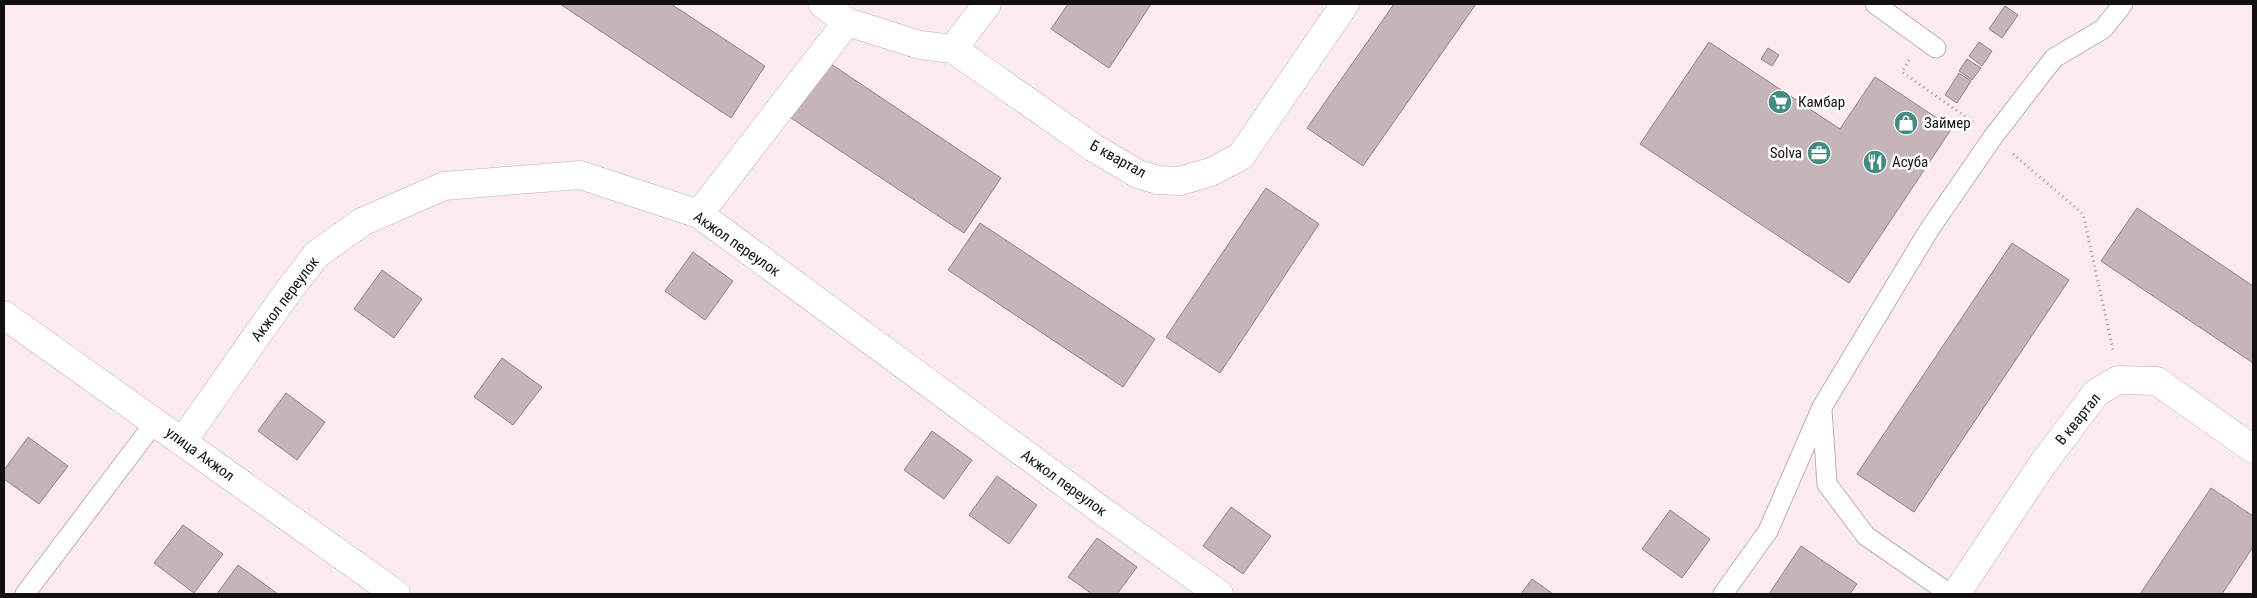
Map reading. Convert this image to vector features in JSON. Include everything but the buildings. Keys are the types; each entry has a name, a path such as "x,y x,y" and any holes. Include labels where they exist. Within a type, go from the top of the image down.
{"street":[{"name":"Б квартал","path":"823,4 847,22 920,45 953,49 1094,148 1138,174 1158,180 1180,181 1211,172 1241,156 1345,4"},
{"path":"953,49 986,4"},
{"path":"700,214 847,22"},
{"name":"Акжол переулок","path":"182,442 278,305 316,255 362,222 444,186 580,175 700,214 1101,510 1219,594"},
{"name":"улица Акжол","path":"4,315 396,594"},
{"path":"2118,380 2157,381 2253,449"},
{"name":"В квартал","path":"1956,594 2042,465 2096,393 2118,380"}],"lane":[{"path":"1875,4 1930,43"},
{"path":"1723,594 1768,531 1822,407 1929,230 1993,136 2054,58 2103,29 2123,4"},
{"path":"1822,407 1827,484 1866,536 1950,594"},
{"path":"24,594 156,422"}],"path":[{"path":"1930,43 1902,72 1993,136 2083,214 2096,266 2118,380"}],"place":[{"name":"Камбар","path":"1780,102"},
{"name":"Займер","path":"1906,123"},
{"name":"Solva","path":"1819,153"},
{"name":"Асуба","path":"1875,162"}]}
